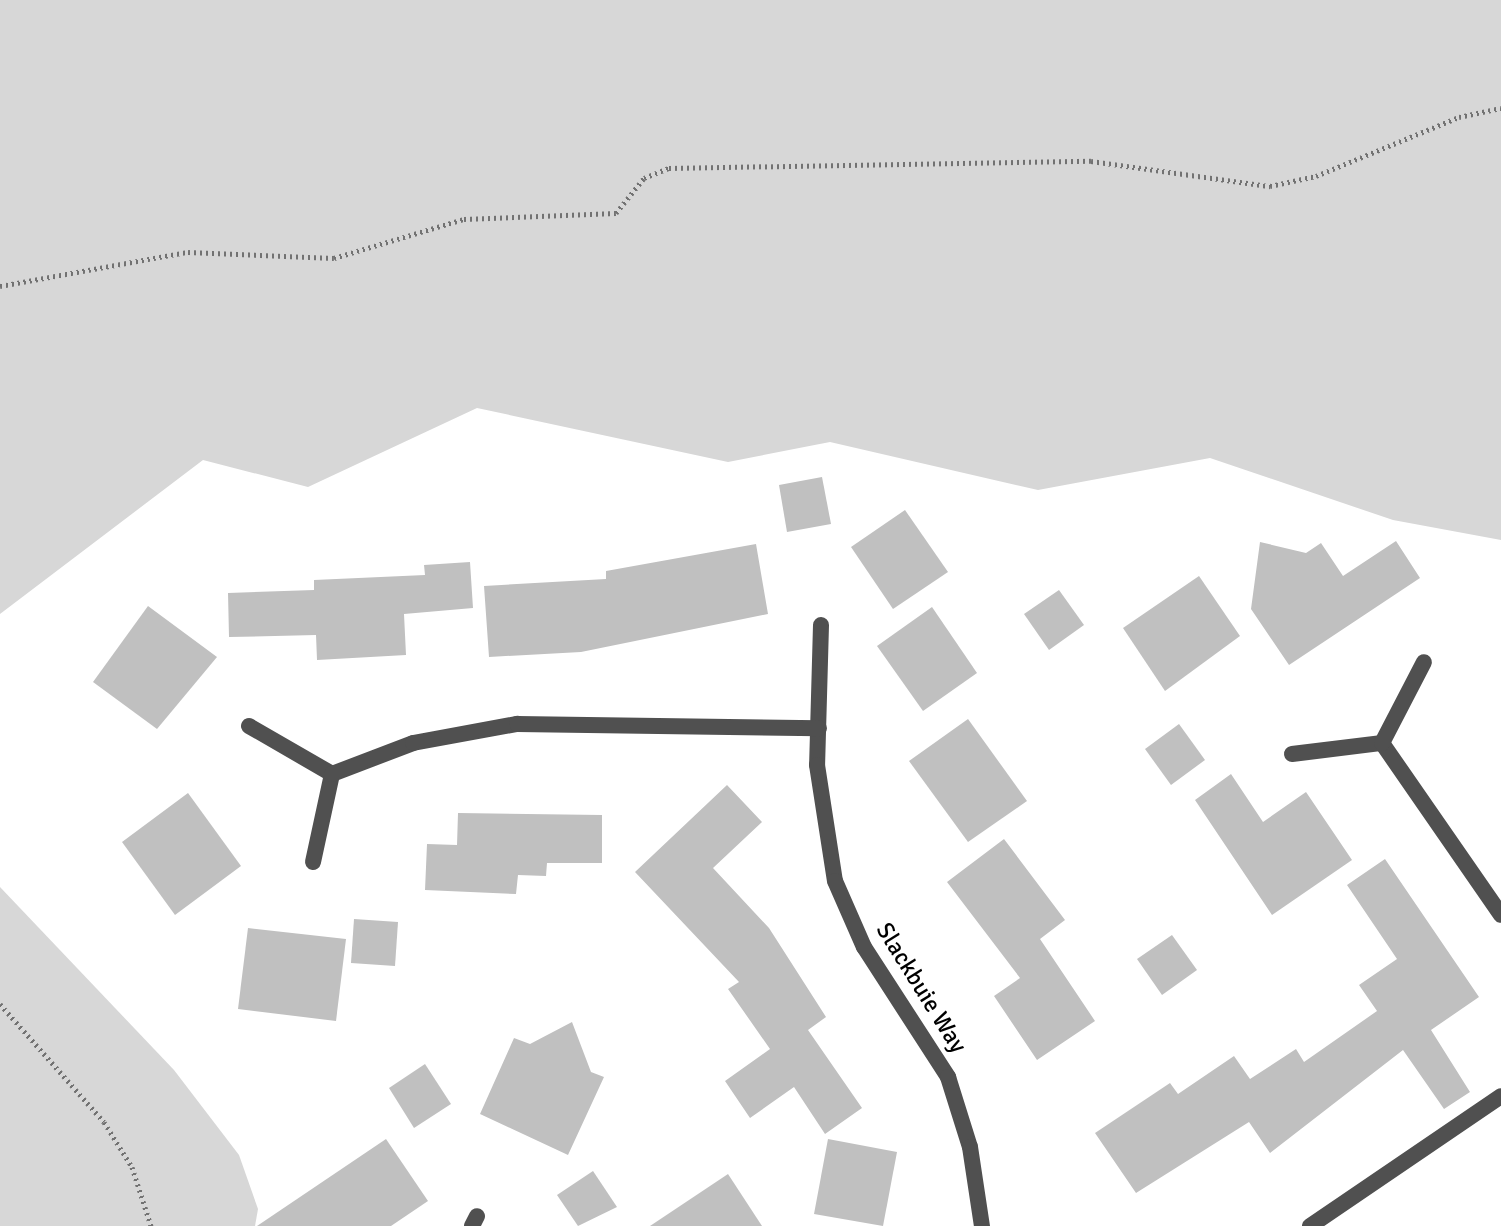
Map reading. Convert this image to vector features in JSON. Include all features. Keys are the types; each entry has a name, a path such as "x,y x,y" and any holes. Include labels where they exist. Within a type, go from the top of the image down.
{"street":[{"name":"Slackbuie Way","path":"821,625 819,728 823,820 835,881 864,947 948,1077 970,1147 982,1226"},
{"path":"1382,743 1424,662"},
{"path":"332,774 413,743 517,724 819,728"},
{"path":"249,726 332,774"},
{"path":"1292,754 1382,743"},
{"path":"1382,743 1501,915"},
{"path":"313,862 332,774"},
{"path":"1310,1226 1501,1096"}],"path":[{"path":"0,286 188,252 334,258 464,219 616,213 644,178 669,168 1091,161 1270,186 1501,108"},
{"path":"0,1004 104,1122 132,1167 151,1226"}],"shaded area":[{"path":"0,0 1501,0 1501,540 1393,520 1210,458 1038,490 830,442 728,462 477,408 308,487 203,460 0,614"},
{"path":"0,887 174,1070 239,1155 258,1209 255,1226 0,1226"}],"building":[{"path":"822,477 831,524 787,532 779,485"},
{"path":"905,510 948,572 893,609 851,547"},
{"path":"1396,541 1420,578 1289,665 1251,609 1260,542 1306,553 1321,543 1343,576"},
{"path":"756,544 768,614 581,652 489,657 484,586 606,579 606,571"},
{"path":"470,562 473,608 404,614 406,655 317,660 316,635 229,637 228,593 314,590 314,580 425,575 424,565"},
{"path":"1199,576 1240,636 1165,691 1123,628"},
{"path":"1059,590 1084,625 1049,650 1024,614"},
{"path":"148,606 217,657 157,729 93,682"},
{"path":"932,607 977,673 923,711 877,646"},
{"path":"968,719 1027,801 968,842 909,761"},
{"path":"1179,724 1205,760 1171,785 1145,749"},
{"path":"1231,774 1263,822 1306,792 1352,860 1272,915 1195,800"},
{"path":"727,785 762,822 713,868 769,928 826,1017 808,1030 862,1108 825,1134 794,1087 750,1118 725,1081 770,1049 728,989 739,982 635,872"},
{"path":"188,793 241,866 175,915 122,842"},
{"path":"458,813 602,815 602,863 547,863 546,876 518,875 516,894 425,890 427,844 457,845"},
{"path":"1004,839 1065,920 1040,939 1095,1021 1037,1060 994,996 1020,978 947,882"},
{"path":"1385,859 1479,997 1431,1030 1470,1092 1444,1109 1403,1050 1270,1153 1249,1122 1136,1193 1095,1133 1170,1083 1178,1094 1234,1056 1250,1079 1296,1049 1304,1062 1377,1011 1359,985 1397,959 1347,885"},
{"path":"354,919 398,922 395,966 351,963"},
{"path":"248,928 346,939 336,1021 238,1009"},
{"path":"1172,935 1197,970 1162,995 1137,959"},
{"path":"572,1022 591,1072 604,1077 568,1155 480,1114 514,1038 530,1044"},
{"path":"425,1064 451,1104 414,1128 389,1088"},
{"path":"386,1139 428,1201 391,1226 257,1226"},
{"path":"828,1139 897,1152 883,1226 814,1214"},
{"path":"593,1171 617,1207 578,1226 557,1195"},
{"path":"728,1174 762,1226 650,1226"}]}
